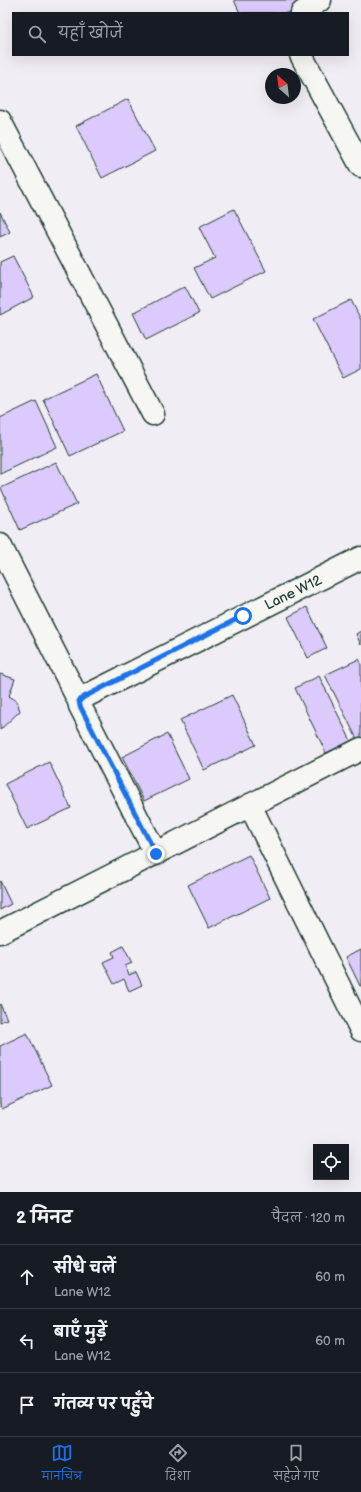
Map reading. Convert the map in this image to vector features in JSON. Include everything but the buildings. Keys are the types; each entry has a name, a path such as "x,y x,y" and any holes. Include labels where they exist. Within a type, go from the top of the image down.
{"street":[{"path":"303,12 320,0"},
{"path":"301,56 361,166"},
{"path":"0,121 153,414"},
{"path":"0,546 156,854"},
{"name":"Lane W12","path":"79,701 84,697 361,558"},
{"path":"0,932 361,749"},
{"path":"250,806 361,1030"}],"route":[{"path":"156,854 80,706 79,701 84,697 243,616"}]}
